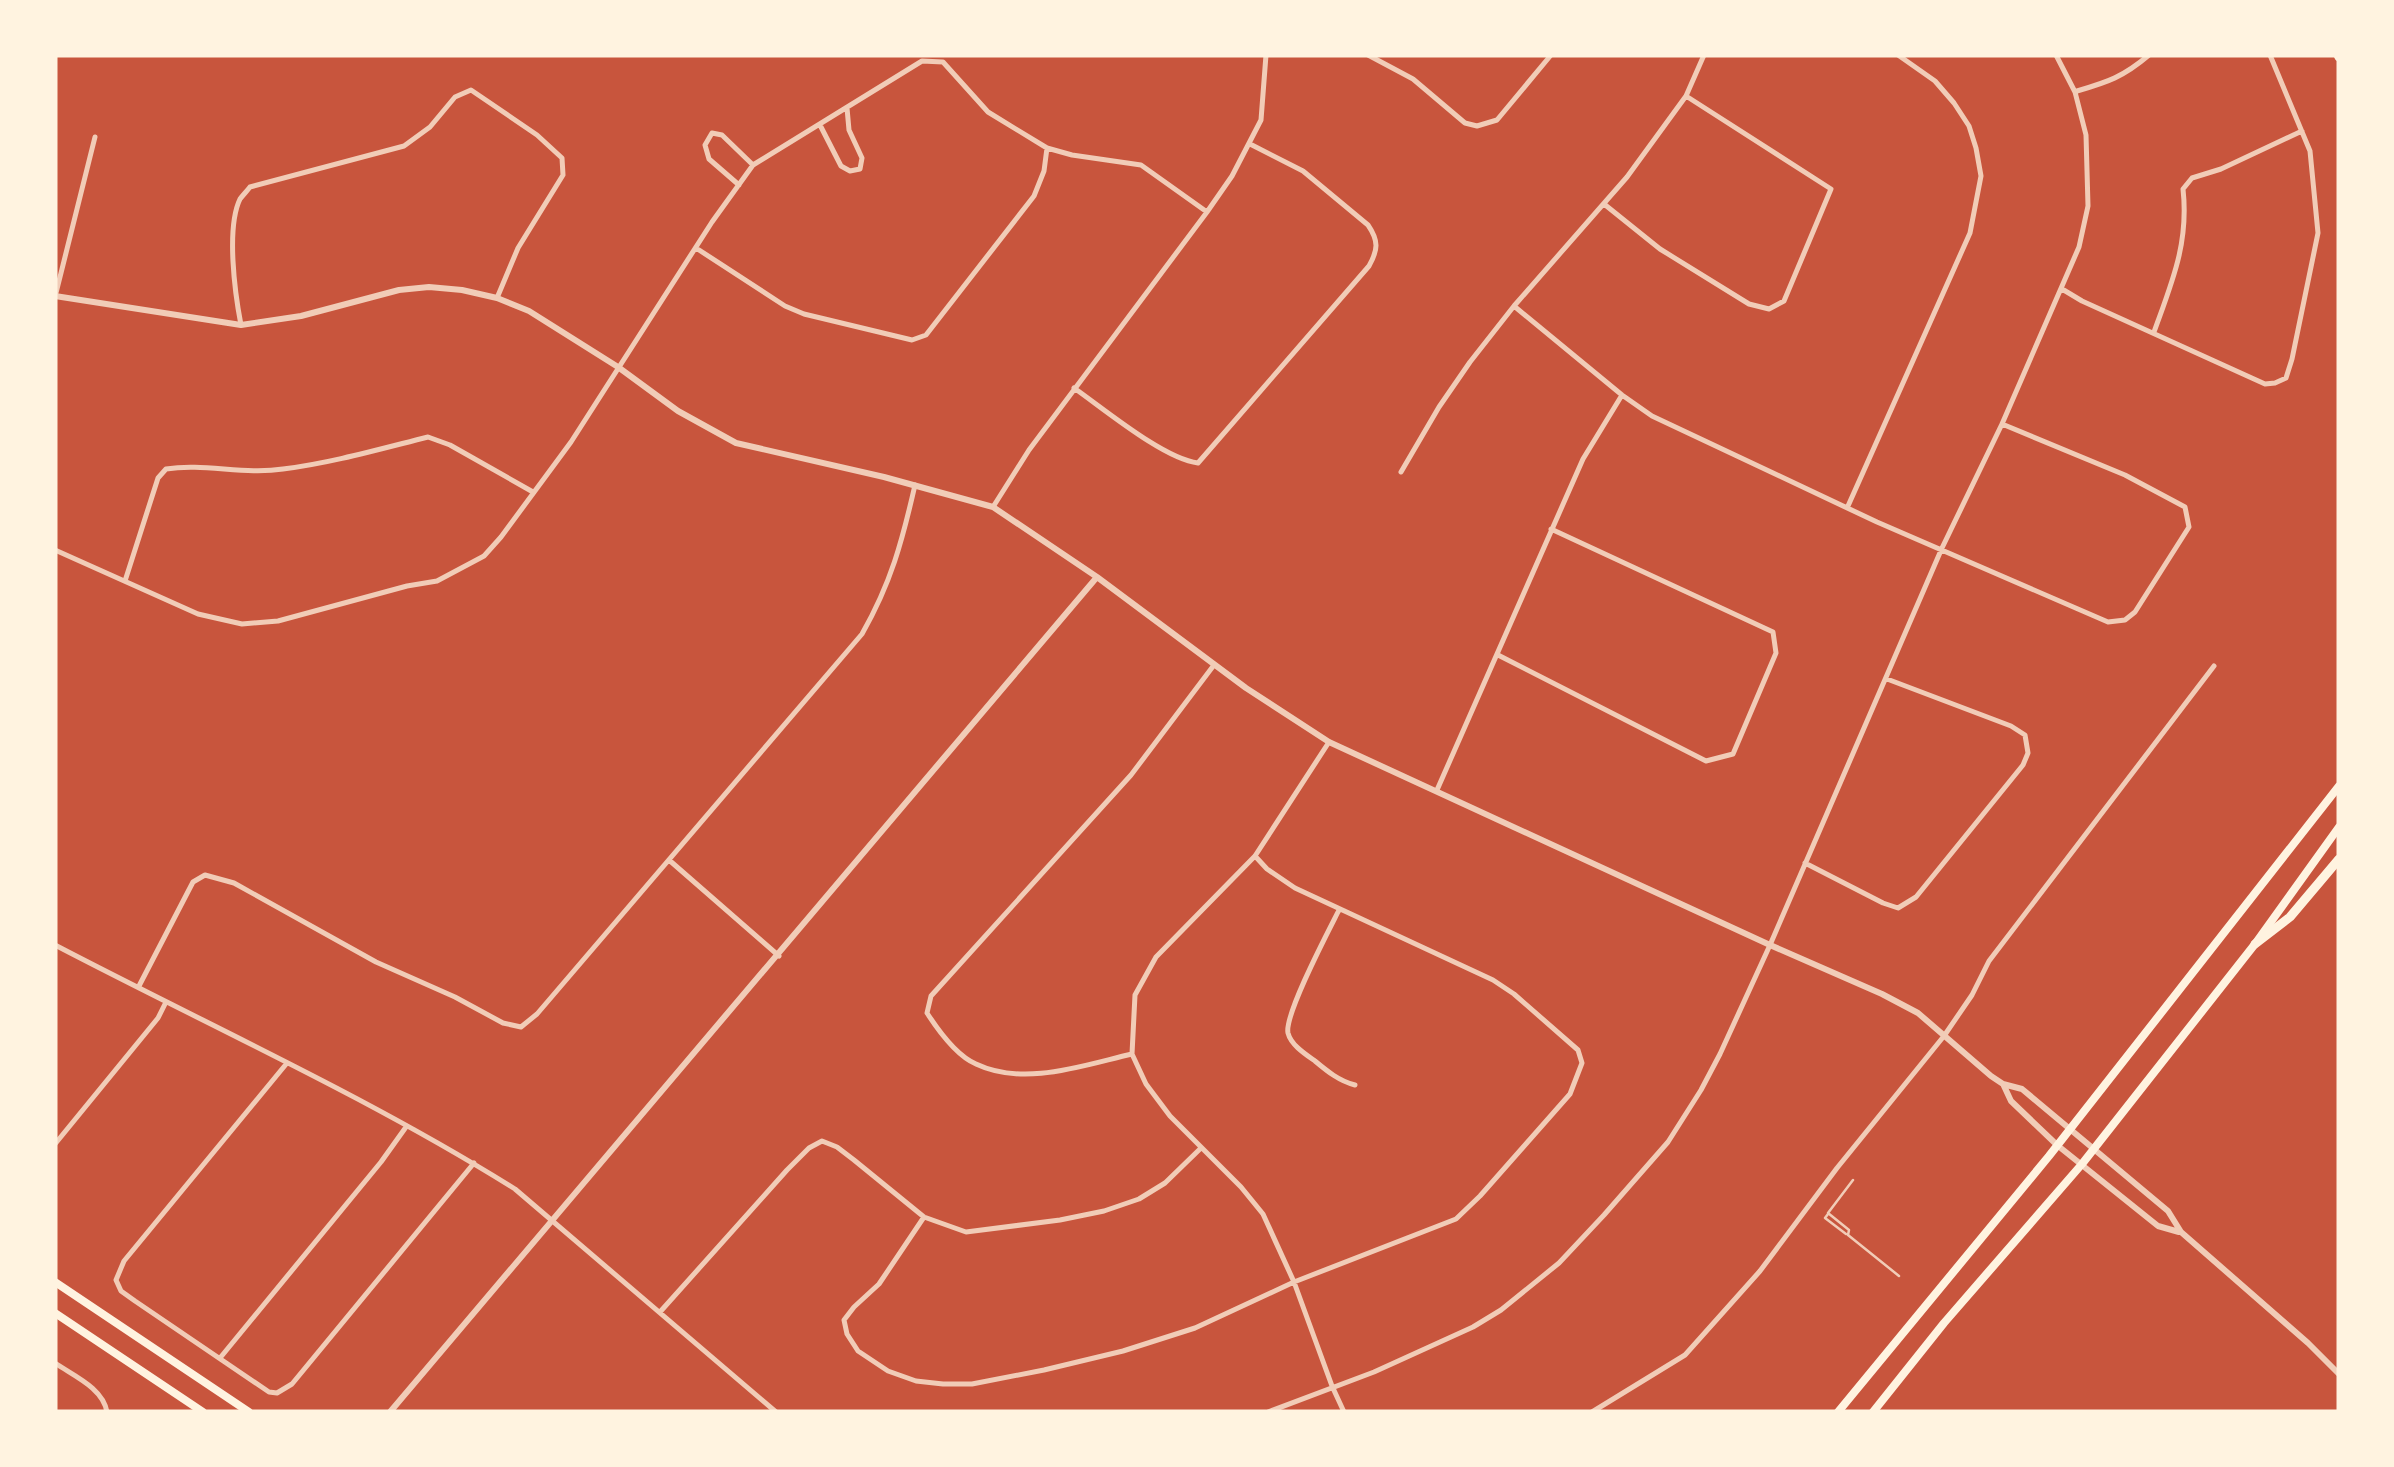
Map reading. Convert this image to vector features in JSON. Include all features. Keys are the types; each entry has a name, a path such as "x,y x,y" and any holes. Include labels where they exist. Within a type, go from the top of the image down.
{"highway":[{"path":"2255,944 2290,917 2339,859"}],"main road":[{"path":"1838,1412 2058,1145 2339,786"},
{"path":"1873,1412 2094,1149 2255,944 2339,827"},
{"path":"55,1282 250,1412"},
{"path":"55,1313 203,1412"}],"street":[{"path":"993,507 1028,450 1207,212 1250,144 1260,120 1266,55"},
{"path":"1368,55 1413,79 1465,123 1477,126 1497,120 1552,55"},
{"path":"1386,63 1390,55"},
{"path":"1400,472 1439,407 1514,306 1627,177 1686,96 1704,55"},
{"path":"1848,506 1970,233 1981,176 1968,126 1954,103 1935,81 1898,55"},
{"path":"1268,1412 1374,1372 1473,1327 1513,1301 1559,1263 1684,1120 1720,1054 1770,944 1942,548 2002,424 2079,247 2088,206 2086,136 2075,92 2056,55"},
{"path":"2075,92 2112,81 2149,55"},
{"path":"2062,289 2264,384 2286,378 2318,232 2310,151 2270,55"},
{"path":"55,550 198,614 242,624 278,621 406,586 437,582 484,556 572,442 753,165 922,61 944,62 988,112 1047,148 1141,165 1207,212"},
{"path":"241,325 234,224 240,199 250,187 404,146 430,127 455,97 471,90 562,158 563,174 518,248 498,298"},
{"path":"1604,204 1660,250 1749,304 1769,310 1784,301 1831,189 1686,96"},
{"path":"820,125 841,166 850,171 860,169 862,158 850,130 847,108"},
{"path":"2154,332 2182,252 2183,189 2192,178 2302,131"},
{"path":"739,185 709,159 705,145 712,133 722,135 753,165"},
{"path":"95,137 55,296 241,325 301,316 398,290 430,287 498,298 529,311 618,367 678,412 736,443 993,507 1097,576 1214,666 1329,742 1882,994 1918,1014 2003,1084 2022,1089 2168,1211 2181,1232 2339,1374"},
{"path":"1074,388 1168,454 1198,463 1369,266 1378,250 1368,224 1303,171 1250,144"},
{"path":"696,248 785,306 912,340 926,335 1034,196 1044,171 1047,148"},
{"path":"1514,306 1652,416 1877,522 2108,622 2125,620 2135,612 2188,527 2185,506 2002,424"},
{"path":"1437,790 1583,459 1622,395"},
{"path":"124,580 158,478 166,469 282,470 428,437 450,445 533,492"},
{"path":"138,986 193,882 205,875 234,883 376,962 456,997 503,1023 522,1027 538,1014 862,634 894,570 915,486"},
{"path":"1498,655 1706,762 1733,754 1776,653 1773,632 1551,530"},
{"path":"390,1412 1097,576"},
{"path":"1132,1054 1030,1074 1000,1072 973,1064 938,1032 927,1013 931,996 1131,776 1214,666"},
{"path":"1592,1412 1684,1356 1760,1271 1944,1036 1990,961 2214,666"},
{"path":"1805,863 1898,908 1916,897 2023,765 2028,753 2025,734 1887,679"},
{"path":"1329,742 1255,856 1156,957 1135,995 1132,1054 1146,1084 1170,1116 1263,1214 1344,1412"},
{"path":"924,1217 879,1284 844,1320 847,1334 858,1351 888,1371 916,1381 972,1384 1123,1352 1195,1328 1294,1282 1456,1219 1480,1196 1570,1094 1582,1063 1578,1050 1493,980 1295,888 1255,856"},
{"path":"669,860 779,956"},
{"path":"1339,910 1294,1008 1288,1032 1293,1043 1330,1074 1355,1084"},
{"path":"55,945 287,1064 515,1188 776,1412"},
{"path":"55,1144 158,1018 166,1002"},
{"path":"287,1064 124,1261 116,1280 126,1295 269,1392 277,1393 292,1384 474,1163"},
{"path":"2003,1084 2011,1101 2058,1145 2158,1226 2181,1232"},
{"path":"220,1358 406,1127"},
{"path":"659,1313 787,1170 822,1141 838,1148 924,1217 966,1232 1104,1211 1139,1198 1165,1182 1201,1148"},
{"path":"55,1363 99,1393 107,1412"}],"lane":[{"path":"1853,1180 1828,1212 1849,1230 1848,1235 1899,1276"}]}
